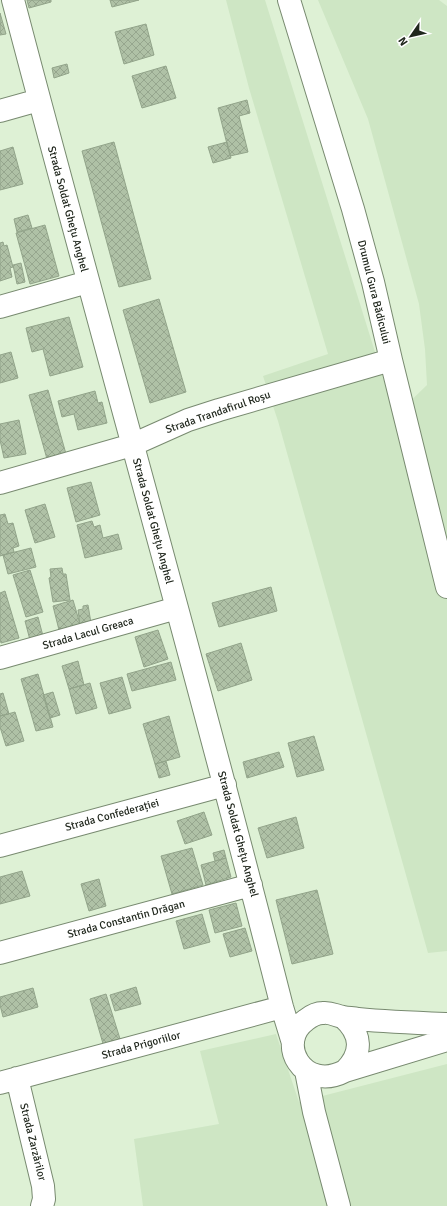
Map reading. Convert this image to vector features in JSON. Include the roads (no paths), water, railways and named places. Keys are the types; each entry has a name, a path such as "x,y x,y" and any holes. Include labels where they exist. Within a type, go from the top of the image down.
{"street":[{"name":"Strada Soldat Ghețu Anghel","path":"13,0 225,785 282,1007 293,1043"},
{"name":"Drumul Gura Bădicului","path":"289,0 353,209 373,282 447,587"},
{"path":"0,111 39,100"},
{"path":"0,307 88,282"},
{"name":"Strada Trandafirul Roșu","path":"0,483 132,445 188,420 219,410 391,360"},
{"name":"Strada Lacul Greaca","path":"0,658 176,608"},
{"name":"Strada Confederației","path":"0,846 225,785"},
{"name":"Strada Constantin Drăgan","path":"0,953 251,885"},
{"path":"282,1007 311,1016"},
{"name":"Strada Prigoriilor","path":"9,1080 282,1007"},
{"path":"447,1024 343,1017 332,1013 321,1013 311,1016 302,1023 296,1032 293,1043 294,1054 306,1071 315,1076 326,1077 336,1076 345,1071 447,1040"},
{"path":"343,1017 351,1024 356,1034 358,1044 357,1054 352,1064 345,1071"},
{"path":"306,1071 314,1112 339,1206"},
{"name":"Strada Zarzărilor","path":"9,1080 43,1186 44,1199 42,1206"}]}
